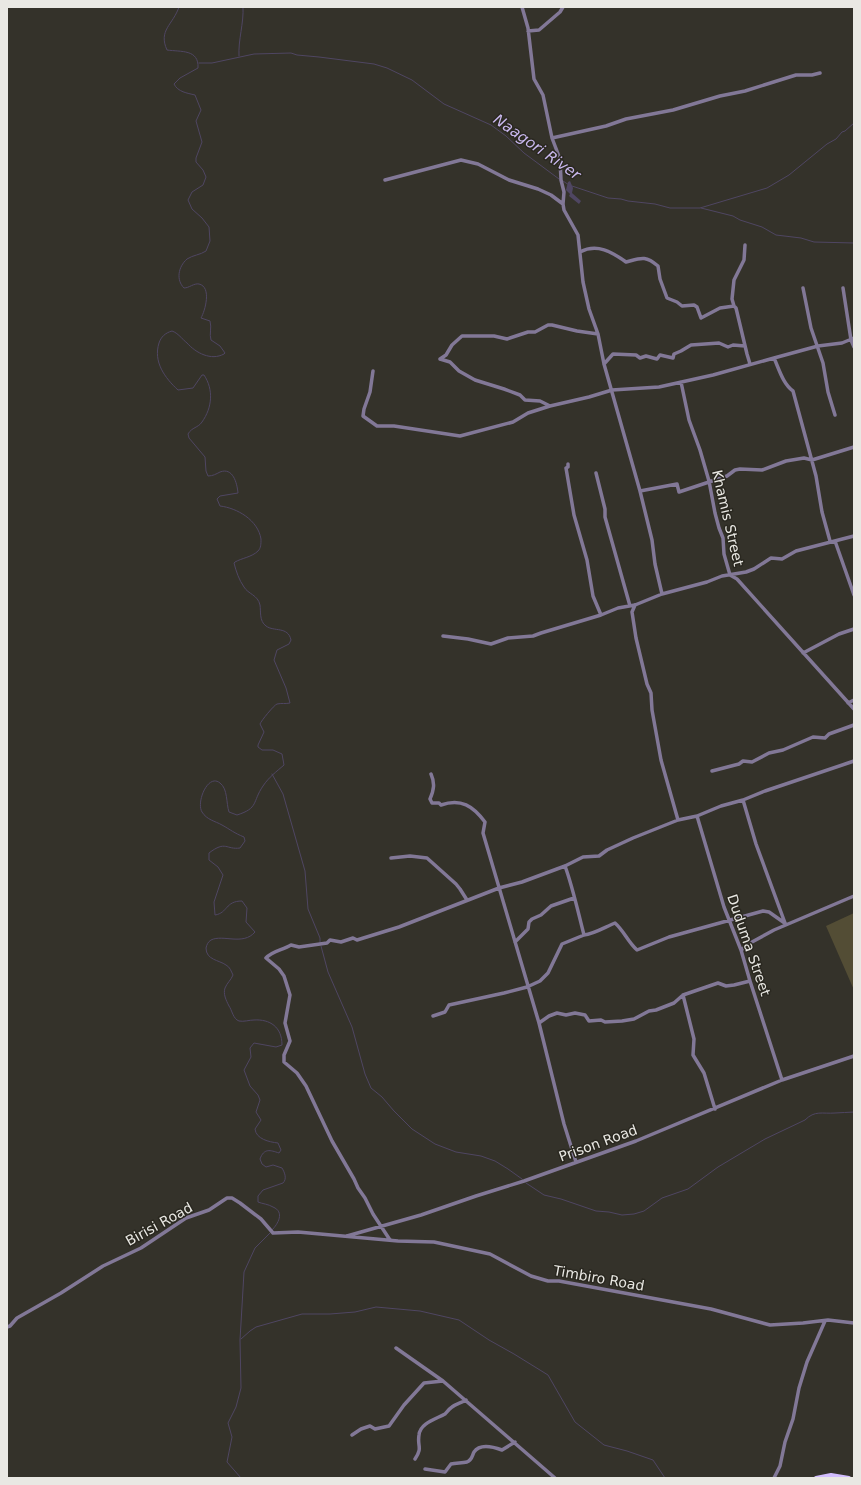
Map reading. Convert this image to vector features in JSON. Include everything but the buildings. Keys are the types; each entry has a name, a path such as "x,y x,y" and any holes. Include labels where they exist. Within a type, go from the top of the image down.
{"main road":[{"path":"816,1478 831,1475 849,1478"}],"street":[{"path":"522,7 528,31 534,79 544,95 552,138 560,159 561,180 564,192 564,210 578,235 583,282 598,334 604,364 640,491 652,540 655,564 662,594"},
{"path":"528,31 539,30 560,12 563,7"},
{"path":"552,138 606,126 626,119 673,110 713,98 745,91 796,75 812,75 820,73"},
{"path":"385,180 461,160 478,164 509,180 538,189 551,195 563,204"},
{"path":"745,246 744,260 734,280 732,300 736,308 750,364"},
{"path":"580,252 588,248 610,251 626,262 640,258 650,259 658,266 660,279 667,298 682,306 697,307 702,318 720,308 734,306"},
{"path":"803,288 835,415"},
{"path":"843,288 854,346"},
{"path":"550,406 540,401 525,400 520,396 504,389 475,380 459,371 450,362 440,359 446,355 452,345 462,336 494,336 507,339 528,332 535,332 548,325 598,334"},
{"path":"373,371 370,392 364,409 364,416 377,426 394,426 460,436 513,422 528,413 550,406 589,398 612,390 659,387 818,346 852,339"},
{"path":"604,364 613,354 636,355 640,358 646,356 657,359 660,355 673,358 674,354 690,345 719,343 728,347 733,345 745,346"},
{"path":"774,358 786,386 793,391 812,460 822,512 854,595"},
{"name":"Khamis Street","path":"681,382 689,420 709,481 715,513 723,538 724,554 730,575 738,579 854,709"},
{"path":"640,491 677,484 679,492 727,476 740,468 762,470 786,461 804,458 812,460 854,447"},
{"path":"568,464 568,467 566,468 574,515 587,560 592,596 601,615"},
{"path":"596,473 605,517 632,612 647,684 651,693 652,710 661,760 678,820"},
{"path":"443,636 491,644 508,638 533,636 601,615 618,608 630,606 662,594 754,569 772,558 782,559 796,551 854,536"},
{"path":"630,606 632,612"},
{"path":"804,653 839,634 854,629"},
{"path":"848,703 854,700"},
{"path":"712,771 743,762 752,762 769,753 783,750 813,737 825,738 829,734 854,725"},
{"path":"390,1240 332,1141 306,1086 297,1074 284,1062 284,1055 290,1041 285,1023 290,995 284,976 279,969 266,958 272,952 284,950 292,945 299,948 327,943 330,940 342,942 353,938 357,940 399,927 499,888 522,882 583,858 599,856 607,850 620,844 678,820 697,816 721,806 743,800 854,761"},
{"path":"431,774 434,782 434,788 430,799 432,803 439,803 441,805 451,801 460,802 478,813 485,822 483,833 539,1024 564,1124 576,1162"},
{"path":"743,800 756,844 786,924"},
{"name":"Duduma Street","path":"697,816 729,921 741,950 782,1080"},
{"path":"391,858 410,856 427,858 460,888 467,900"},
{"path":"565,866 571,883 584,935"},
{"path":"741,950 752,942 786,924 854,896"},
{"path":"515,942 528,929 529,922 532,919 541,915 551,906 574,898"},
{"path":"433,1016 445,1012 449,1005 527,987 540,981 548,974 562,944 584,935 592,934 601,928 615,923 620,928 629,943 637,950 664,938 763,911 769,912 786,924"},
{"path":"539,1024 548,1016 557,1013 566,1016 575,1013 585,1015 589,1021 601,1020 606,1022 634,1019 674,1003 683,996 718,983 726,986 750,981"},
{"path":"683,996 694,1039 693,1055 704,1073 715,1109"},
{"name":"Prison Road","path":"345,1236 421,1215 636,1141 782,1080 854,1056"},
{"name":"Birisi Road","path":"7,1327 10,1326 17,1318 61,1293 103,1266 142,1248 186,1218 209,1210 226,1198 232,1198 240,1203 261,1219 272,1232 298,1232 345,1236"},
{"name":"Timbiro Road","path":"345,1236 434,1242 478,1250 495,1256 531,1276 548,1281 711,1309 770,1324 828,1320 854,1323"},
{"path":"774,1478 780,1466 785,1442 793,1419 799,1388 807,1362 825,1321"},
{"path":"396,1348 443,1381 555,1478"},
{"path":"352,1435 361,1429 370,1426 375,1429 390,1426 404,1405 424,1383 443,1381"},
{"path":"415,1459 420,1452 419,1434 424,1425 430,1423 433,1419 445,1414 452,1407 466,1400"},
{"path":"425,1469 445,1472 451,1464 468,1461 473,1456 475,1451 481,1447 494,1447 502,1450 515,1442"}],"shaded area":[{"path":"570,181 573,188 572,193 581,201 579,204 569,196 570,194 566,190 568,182"},
{"path":"854,913 854,990 826,926"}],"waterway":[{"path":"179,7 167,28 164,37 167,50 192,54 196,57 198,62 198,68 180,78 174,84 180,90 195,95 201,110 196,121 202,142 196,162 203,170 206,177 203,185 192,192 188,200 192,209 209,227 210,241 206,251 189,258 184,262 180,270 179,277 181,285 184,288 195,284 203,286 206,294 206,305 201,318 210,321 211,340 220,346 225,353 214,357 199,353 172,331 165,334 159,343 159,363 165,375 178,390 193,388 202,375 204,375 207,381 210,393 210,405 200,424 188,434 189,438 205,457 208,476 224,471 228,472 234,477 238,493 220,496 217,499 220,506 233,509 246,516 256,526 261,539 261,544 258,551 253,555 234,563 237,572 246,589 259,602 261,619 264,624 269,628 284,631 291,640 289,644 277,650 274,660 286,688 290,703 277,704 265,717 260,724 264,732 258,745 258,747 262,750 273,750 282,754 284,765 263,786 254,804 249,810 237,815 229,812 223,786 216,781 207,785 201,802 202,812 206,817 244,837 245,841 240,848 223,846 209,853 209,860 218,867 223,875 214,902 215,915 222,912 232,903 242,901 247,908 246,922 255,932 245,938 221,938 211,940 208,942 206,948 207,952 210,957 227,966 233,975 224,992 235,1018 239,1021 260,1020 274,1025 280,1033 282,1045 276,1047 254,1043 250,1048 251,1057 244,1070 250,1086 258,1095 260,1100 256,1112 261,1120 255,1129 256,1132 260,1138 278,1143 281,1150 279,1153 265,1151 260,1159 262,1164 266,1167 273,1165 282,1168 285,1176 283,1183 263,1190 258,1196 258,1202 271,1206 279,1212 280,1215 278,1221 272,1230"},
{"path":"239,56 243,7"},
{"name":"Naagori River","path":"199,63 212,63 254,54 291,53 374,64 387,68 412,80 444,104 491,125 506,136 524,153 559,179"},
{"name":"Naagori River","path":"572,186 608,198 655,204 670,208 700,208 767,188 789,175 827,144 836,139 842,132 854,123"},
{"name":"Naagori River","path":"563,181 569,185"},
{"path":"701,208 733,216 740,220 762,227 776,235 801,238 814,242 854,243"},
{"path":"272,774 283,794 305,871 308,909 320,938 320,943"},
{"path":"321,946 328,972 352,1027 365,1074 371,1088 382,1097 412,1129 435,1144 456,1152 481,1156 495,1161 522,1179"},
{"path":"526,1183 544,1195 596,1211 622,1215 634,1214 644,1211 662,1198 688,1189 718,1167 765,1139 805,1120 812,1115 819,1113 854,1112"},
{"path":"241,1478 227,1462 232,1437 228,1423 236,1407 241,1388 240,1340 244,1272 255,1248 270,1233"},
{"path":"241,1339 256,1327 302,1314 355,1312 376,1307 420,1311 459,1320 489,1340 548,1375 575,1422 604,1445 653,1460 665,1478"}]}
